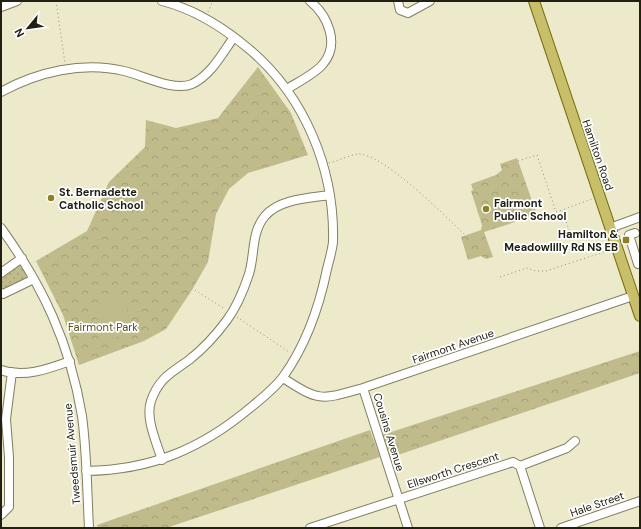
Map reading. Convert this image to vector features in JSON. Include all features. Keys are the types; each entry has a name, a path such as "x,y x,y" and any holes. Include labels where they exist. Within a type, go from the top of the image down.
{"main road":[{"name":"Hamilton Road","path":"534,1 640,316"}],"street":[{"path":"1,7 17,1"},
{"path":"86,471 125,468 162,460 184,452 234,422 283,378 312,326 326,277 333,243 330,195 319,149 306,121 287,90 264,62 234,37 204,18 162,1"},
{"path":"287,90 322,66 330,51 330,28 318,8 310,1"},
{"path":"398,1 400,10 408,13 430,1"},
{"path":"1,92 36,76 75,68 123,70 174,86 190,84 205,75 234,37"},
{"path":"162,460 150,422 150,403 155,389 166,375 190,359 209,342 231,313 249,274 257,228 264,216 274,207 296,200 330,195"},
{"path":"610,228 640,218"},
{"path":"624,269 639,264 630,235 637,232 630,221"},
{"name":"Tweedsmuir Avenue","path":"1,228 22,258 51,309 70,361 82,416 89,528"},
{"path":"1,273 22,258"},
{"path":"1,293 3,294 34,279"},
{"name":"Fairmont Avenue","path":"283,378 305,392 319,398 335,396 363,388 633,296"},
{"path":"1,370 28,373 45,370 70,361"},
{"path":"1,515 9,508 9,458 6,419 12,372"},
{"name":"Cousins Avenue","path":"363,388 408,528"},
{"path":"540,528 520,466 567,448 575,441"},
{"name":"Ellsworth Crescent","path":"310,528 500,465 513,462 520,466"},
{"name":"Hale Street","path":"561,528 640,501"}],"path":[{"path":"56,1 65,70"},
{"path":"204,18 213,1"},
{"path":"323,165 359,154 375,160 414,187 465,235"},
{"path":"518,161 537,155 556,212 594,199"},
{"path":"562,210 572,238"},
{"path":"500,277 527,268 536,271 546,271 611,250"},
{"path":"195,290 295,356"}],"green space":[{"name":"Fairmont Park","path":"258,67 291,113 308,155 248,173 229,189 216,214 208,262 192,290 166,329 144,341 79,365 63,315 36,261 87,231 109,182 145,147 146,120 176,128 218,118"},
{"path":"517,158 537,215 484,232 493,257 486,259 481,256 468,260 461,237 481,230 482,225 471,191 473,190 471,184 496,175 502,170 500,164"},
{"path":"19,265 25,270 26,277 15,286 1,290 1,276"},
{"name":"Fairmont Park","path":"121,295 135,330 105,341 93,307"},
{"path":"640,351 640,373 389,458 382,435"},
{"path":"370,430 380,457 166,528 98,528 97,525"}],"place":[{"name":"St. Bernadette Catholic School","path":"51,198"},
{"name":"Fairmont Public School","path":"486,209"},
{"name":"Hamilton & Meadowlilly Rd NS EB","path":"626,240"}]}
